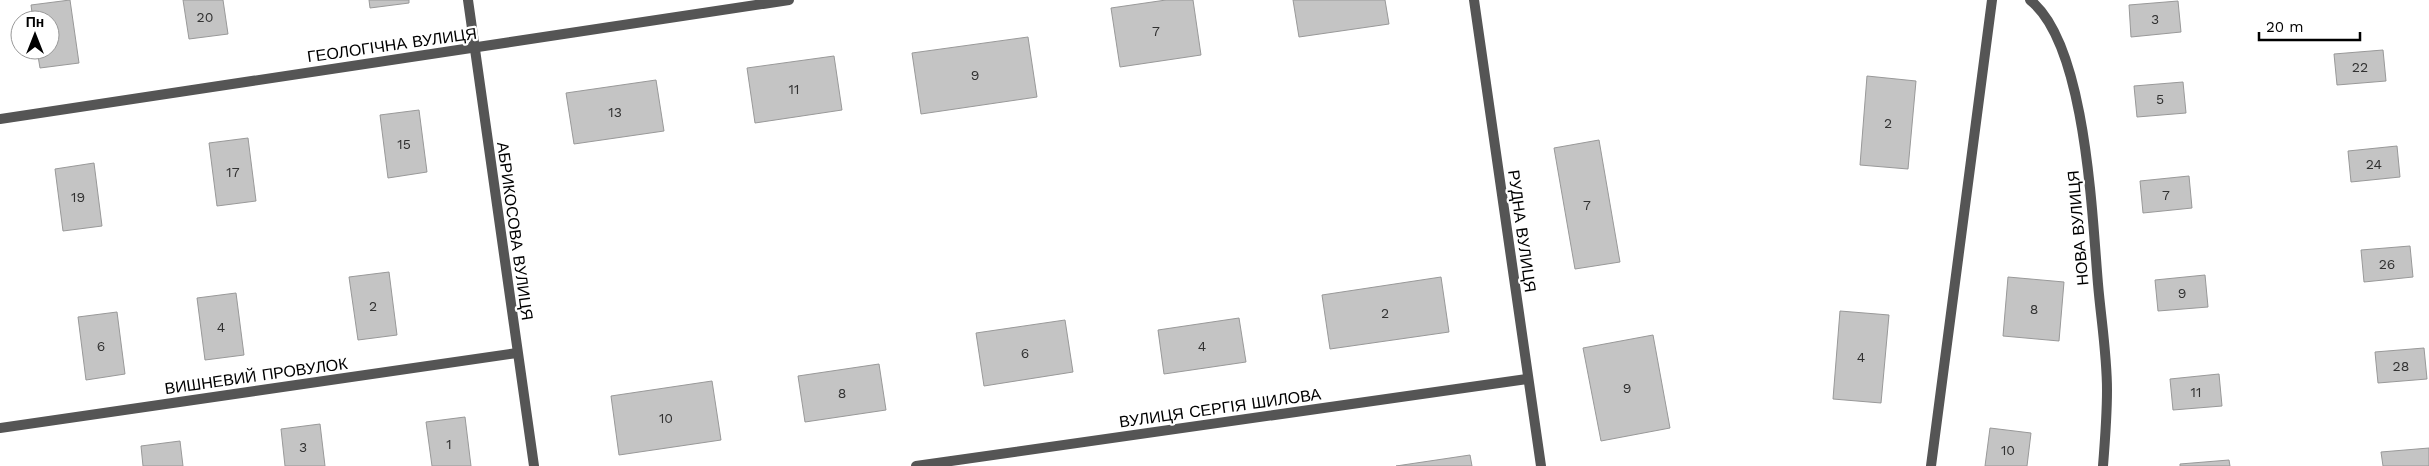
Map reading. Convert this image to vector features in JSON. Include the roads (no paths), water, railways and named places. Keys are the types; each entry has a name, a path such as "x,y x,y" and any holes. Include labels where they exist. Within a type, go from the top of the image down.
{"street":[{"name":"АБРИКОСОВА ВУЛИЦЯ","path":"468,0 534,466"},
{"name":"ГЕОЛОГІЧНА ВУЛИЦЯ","path":"0,119 789,0"},
{"name":"РУДНА ВУЛИЦЯ","path":"1474,0 1540,466"},
{"path":"1931,466 1992,0"},
{"name":"НОВА ВУЛИЦЯ","path":"2030,0 2045,18 2060,45 2072,75 2088,167 2107,388 2103,466"},
{"name":"ВИШНЕВИЙ ПРОВУЛОК","path":"0,428 517,353"},
{"name":"ВУЛИЦЯ СЕРГІЯ ШИЛОВА","path":"916,466 1528,379"}]}
